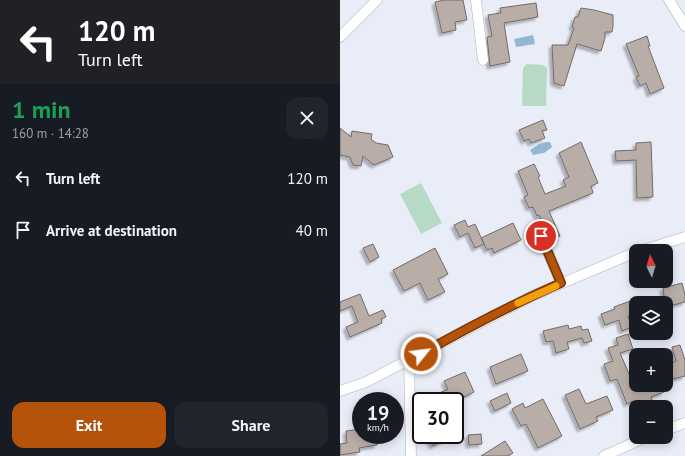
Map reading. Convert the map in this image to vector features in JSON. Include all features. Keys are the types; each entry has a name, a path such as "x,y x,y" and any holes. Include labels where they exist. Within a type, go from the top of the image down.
{"street":[{"path":"340,37 378,0"},
{"path":"476,0 483,60"},
{"path":"669,0 685,26"},
{"path":"541,236 561,283"},
{"path":"662,244 685,237"},
{"path":"340,391 366,382 532,296 629,255"},
{"path":"409,360 411,456"},
{"path":"673,427 685,422"},
{"path":"604,456 631,444"}],"green space":[{"path":"527,64 543,65 547,68 546,106 522,106 523,68"},
{"path":"421,183 442,223 421,234 400,194"}],"water":[{"path":"533,35 535,44 516,47 514,39"},
{"path":"550,142 552,147 544,153 533,155 530,150 539,144"}],"building":[{"path":"444,0 463,0 467,20 455,22 456,30 442,33 435,2"},
{"path":"536,3 538,17 504,23 510,62 490,66 487,37 492,36 488,15 501,13 500,8"},
{"path":"581,8 613,15 612,32 605,32 605,38 601,51 577,44 564,86 554,83 552,45 568,45 574,28 572,27 575,17 578,17"},
{"path":"647,36 650,46 648,46 664,88 650,94 646,83 640,86 636,77 639,76 626,44"},
{"path":"543,120 547,130 542,131 545,138 531,143 529,139 524,141 519,130"},
{"path":"340,128 351,137 352,131 372,134 371,139 376,143 388,145 393,157 374,165 363,156 361,166 353,165 350,157 340,155"},
{"path":"581,142 598,183 591,186 593,193 549,211 560,236 550,240 539,215 537,216 533,207 529,208 524,197 528,195 518,171 534,164 540,176 538,177 545,194 566,186 563,180 569,177 559,153"},
{"path":"651,142 653,197 637,198 636,160 616,161 615,151 636,150 636,143"},
{"path":"465,220 468,227 475,224 484,244 475,248 468,233 460,237 454,225"},
{"path":"513,223 521,240 494,253 492,248 487,250 481,238"},
{"path":"373,244 379,257 370,262 363,248"},
{"path":"435,248 448,274 438,279 445,292 428,300 420,283 404,291 393,270"},
{"path":"682,283 685,302 673,305 673,296 664,296 663,288 673,288 673,285"},
{"path":"360,294 369,316 383,310 386,317 381,319 382,323 350,337 346,327 358,322 352,306 340,311 340,302"},
{"path":"629,302 629,328 622,331 619,320 605,325 601,314 615,309 614,307"},
{"path":"568,325 569,329 581,326 582,330 588,329 592,341 584,343 582,338 567,342 569,349 556,353 553,341 546,342 543,331"},
{"path":"628,334 633,348 629,348 629,350 620,353 629,374 629,392 664,392 651,397 652,400 629,400 629,403 627,404 617,379 610,381 604,364 613,361 608,348 618,345 616,338"},
{"path":"680,345 685,360 685,376 673,379 673,362 676,361 672,347"},
{"path":"521,354 528,371 496,384 490,367"},
{"path":"465,372 474,392 464,397 464,392 442,392 448,389 444,381"},
{"path":"579,389 586,404 607,396 613,410 596,417 598,421 580,429 565,395"},
{"path":"507,393 511,403 495,411 490,401"},
{"path":"543,399 562,436 538,448 526,424 521,426 512,409 523,403 525,408"},
{"path":"352,430 352,444 377,445 359,448 360,452 340,455 340,444 347,443 346,431"},
{"path":"481,434 482,444 469,445 468,435"},
{"path":"505,441 513,453 508,456 481,456"}],"slow traffic":[{"path":"518,303 556,286"}],"route":[{"path":"421,354 457,334 561,283 541,236"}]}
